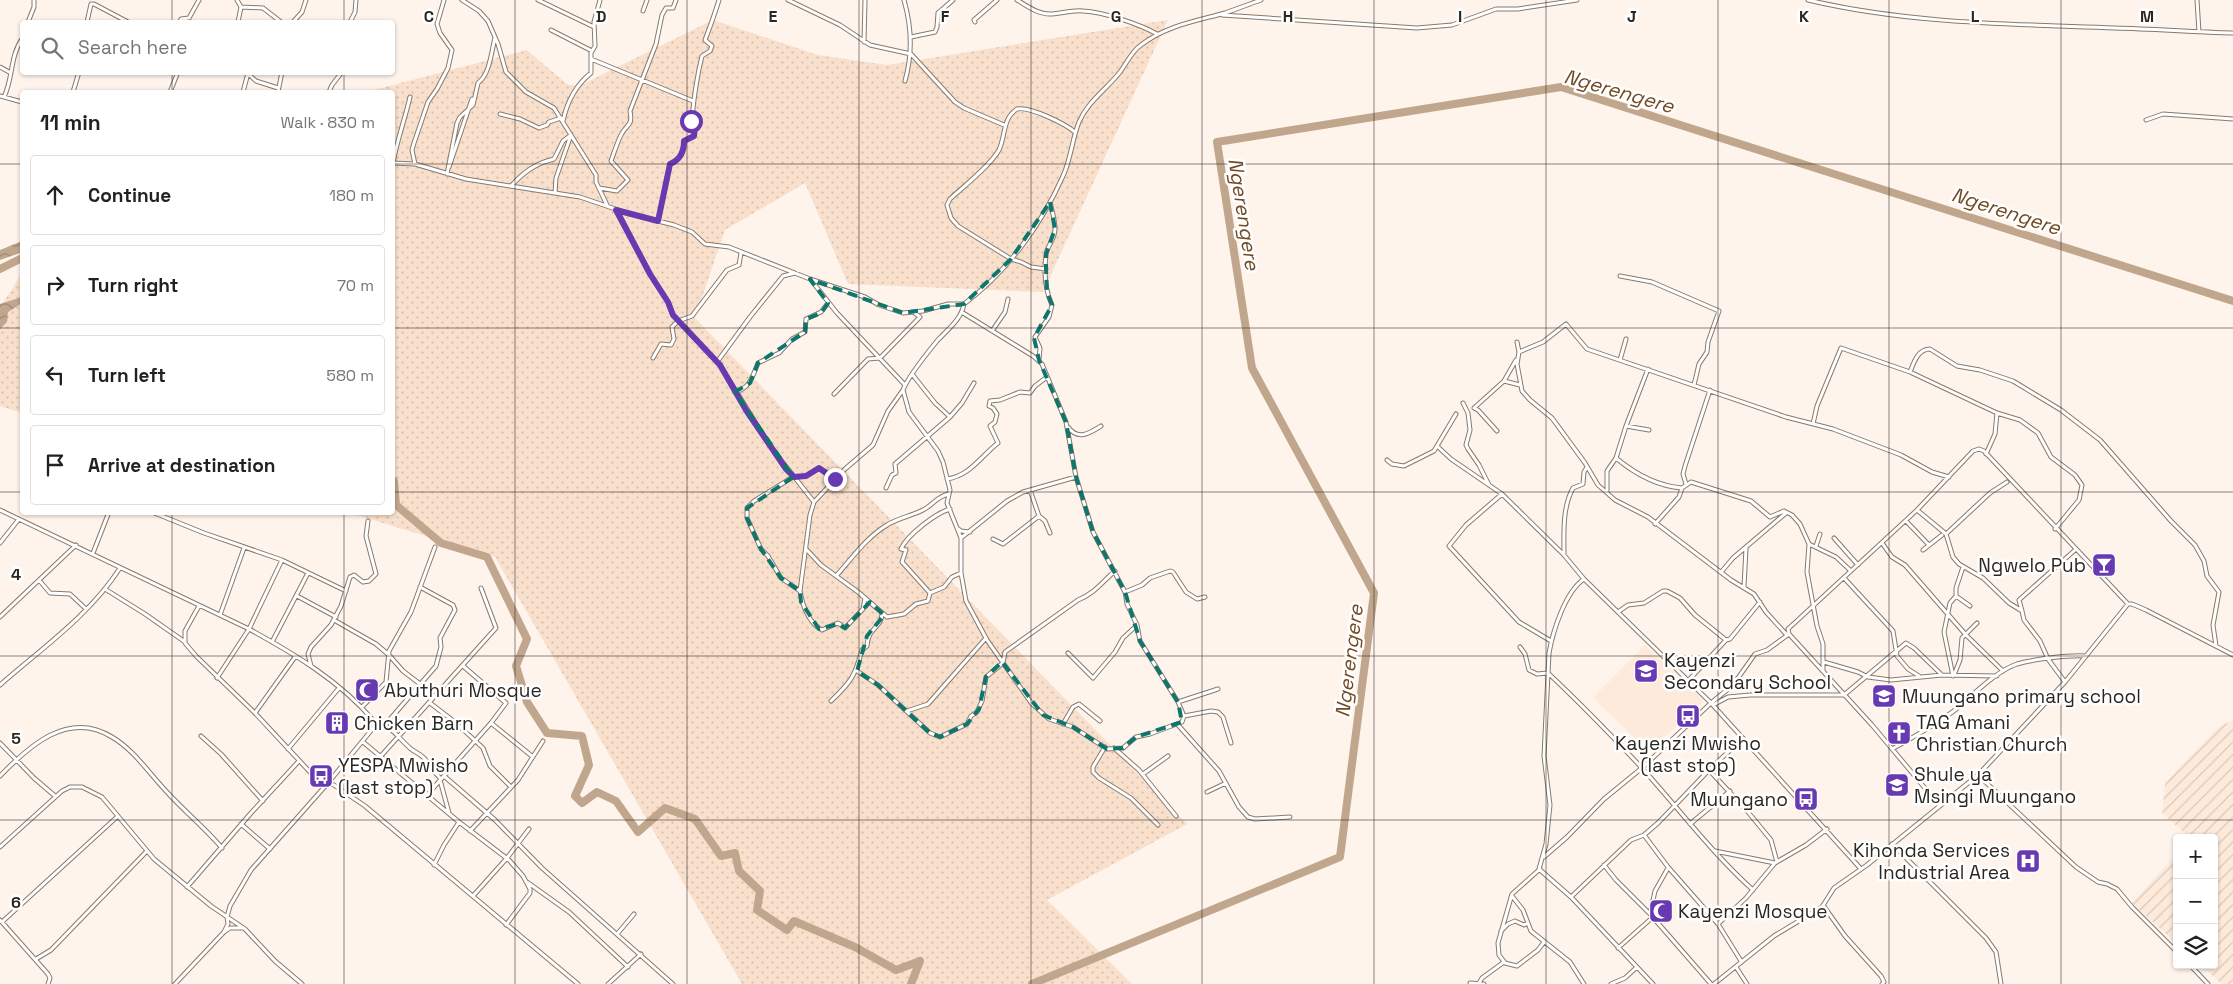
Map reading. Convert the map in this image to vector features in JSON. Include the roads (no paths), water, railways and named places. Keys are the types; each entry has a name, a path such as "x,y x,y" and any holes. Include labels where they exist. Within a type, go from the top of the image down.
{"street":[{"path":"29,20 34,7 34,0"},
{"path":"181,20 190,18 199,0"},
{"path":"237,0 241,7 238,20"},
{"path":"295,20 302,12 306,0"},
{"path":"351,20 356,12 356,0"},
{"path":"415,164 412,150 416,134 428,102 448,68 451,56 452,50 440,33 437,24 444,0"},
{"path":"462,0 484,16 495,36 503,66 511,78 535,98 554,108 562,119 596,175 598,188 608,205"},
{"path":"538,0 594,27"},
{"path":"562,119 579,82 591,73 594,27 600,0"},
{"path":"643,11 647,0"},
{"path":"598,188 617,192 628,180 611,161 622,132 629,127 632,119 630,110 656,44 662,15 666,8 673,8 676,0"},
{"path":"658,221 670,164 675,162 684,149 684,141 694,136 695,128 691,121 693,101 702,56 710,52 712,46 705,40 712,18 717,11 719,0"},
{"path":"788,0 840,25 864,42 875,47 911,54 955,102 964,108 1004,125"},
{"path":"864,42 866,0"},
{"path":"904,0 911,36 911,54 905,81"},
{"path":"911,36 935,32 938,27 938,13 953,0"},
{"path":"975,22 974,20 997,0"},
{"path":"1017,0 1034,10 1047,14 1069,11 1092,12 1147,28 1158,34"},
{"path":"395,163 415,164 447,174 555,192 608,205 616,210 692,232 705,244 720,245 810,279 865,297 899,312 915,313 942,305 964,304 995,277 1026,240 1050,202 1070,160 1075,132 1084,112 1121,70 1130,55 1141,44 1158,34 1201,18 1261,0"},
{"path":"1215,15 1417,28 1452,25 1496,9 1518,9 1577,0"},
{"path":"1808,0 1863,12 1916,19 2233,33"},
{"path":"2197,0 2199,32"},
{"path":"87,20 91,4 124,20"},
{"path":"241,7 263,8 278,20"},
{"path":"551,30 592,51"},
{"path":"447,174 454,130 458,120 473,105 478,83 484,78 495,36"},
{"path":"4,98 10,86 11,73 20,44"},
{"path":"591,59 693,101"},
{"path":"0,67 11,73"},
{"path":"74,90 78,75"},
{"path":"171,90 177,75"},
{"path":"243,90 247,75"},
{"path":"249,75 256,81 278,90 281,75"},
{"path":"330,90 340,75"},
{"path":"0,96 20,102"},
{"path":"395,152 410,97"},
{"path":"447,174 466,112 472,99"},
{"path":"1046,269 1031,268 1010,259 954,223 946,208 950,199 986,165 998,150 1004,125 1014,111 1021,108 1068,126 1075,132"},
{"path":"500,114 520,119 539,128 554,119 562,119"},
{"path":"2146,120 2163,114 2233,119"},
{"path":"512,185 525,171 542,162 554,159 563,141 571,135"},
{"path":"555,192 556,178 571,135"},
{"path":"1050,202 1055,229 1054,240 1046,254 1046,292 1052,305 1048,317 1034,337 1040,348 1039,360 1066,422 1072,431 1081,435 1089,434 1101,426"},
{"path":"616,210 650,274 668,302 672,313 717,362 770,446 814,502"},
{"path":"653,358 661,344 671,345 674,339 672,327 678,321 692,316 727,270 739,265 741,253"},
{"path":"717,362 783,276 796,273"},
{"path":"1620,276 1652,282 1719,311 1706,352 1699,364 1694,385"},
{"path":"810,279 828,304 905,385"},
{"path":"992,331 1004,312 1008,299"},
{"path":"735,392 740,391 750,382 755,374 758,363 779,353 792,339 804,332 806,319 821,312 828,304"},
{"path":"865,598 863,609 845,628 838,623 822,630 817,627 801,602 800,591 810,515 814,502 835,479 873,445 888,411 912,374 963,313 964,304"},
{"path":"834,394 868,359 880,358 920,317 915,313"},
{"path":"963,313 1039,360"},
{"path":"1519,352 1543,342 1566,324 1587,349 1786,417 1875,444 1901,455 1932,472 1949,478"},
{"path":"1620,360 1626,339"},
{"path":"1497,431 1474,408 1504,381 1519,352 1517,342"},
{"path":"1813,424 1817,406 1841,348 1910,372 1997,413 2020,420 2038,433 2051,457 2082,484 2079,500 2055,529"},
{"path":"1910,372 1916,357 1925,349 1930,349 1957,366 1980,370 2013,381 2061,410 2100,440 2171,521 2195,545 2201,555 2207,576 2219,592 2213,625 2216,647"},
{"path":"1517,358 1520,386 1530,400 1552,418 1598,484 1615,500 1648,517 1722,571 1731,580 1744,586 1754,594 1766,612 1823,670 1940,806"},
{"path":"1607,493 1607,471 1616,458 1648,369"},
{"path":"912,374 935,403 950,416"},
{"path":"947,480 973,468 998,443 990,426 995,422 996,414 993,408 989,406 990,401 1000,400 1020,392 1030,393 1047,376"},
{"path":"1504,381 1520,386"},
{"path":"886,488 892,475 896,473 895,464 950,416 974,383"},
{"path":"903,390 909,412 943,462 949,494 947,504 961,538 961,573 966,601 986,638 1037,710 1049,719 1089,735 1107,749 1123,748 1136,737 1177,725 1182,722 1184,716 1178,702 1140,641 1137,626 1127,604 1125,592 1093,532 1076,477 1066,422"},
{"path":"1686,484 1683,474 1684,466 1710,390"},
{"path":"1463,404 1468,414 1470,430 1466,444 1479,464 1489,486"},
{"path":"1986,454 1995,434 1997,413"},
{"path":"1387,460 1392,464 1404,466 1434,451 1456,414"},
{"path":"1626,426 1649,430"},
{"path":"1437,446 1502,494 1564,555 1584,579 1687,682 1712,704 1827,829 1861,869"},
{"path":"1544,857 1567,837 1604,799 1642,768 1733,685 1755,654 1768,650 1788,634 1788,629 1845,579 1852,570 1906,521 1949,478 1973,451 1979,449 1986,454 2128,604 2139,607 2233,655"},
{"path":"1616,458 1644,477 1673,488 1682,488"},
{"path":"1564,555 1567,502 1573,488 1583,484 1584,472 1587,467"},
{"path":"800,591 786,583 777,572 755,538 746,512 754,501 794,477 806,476 819,468 835,479"},
{"path":"961,538 971,532 1007,501 1030,490 1076,477"},
{"path":"1656,524 1679,497 1682,488 1691,482 1751,501 1770,517 1786,512 1792,515 1800,524 1809,544 1808,572 1817,626 1823,644 1823,670"},
{"path":"1923,550 1944,535 1990,493 2007,482"},
{"path":"1030,490 1040,516 1050,533"},
{"path":"837,575 862,546 886,526 905,515 924,510 930,506 932,501 949,494"},
{"path":"1502,494 1466,525 1449,546 1519,622 1551,641"},
{"path":"930,593 902,562 906,550 901,549 907,539 923,525 943,511 950,509"},
{"path":"0,510 94,553 120,568 249,629 312,667 362,707 374,722 385,725 400,735 410,747 422,756 430,769 486,812 542,868 618,933 673,984"},
{"path":"1917,510 1944,535 1953,557 1963,567 1983,578 2009,603 2022,611"},
{"path":"1722,571 1786,512"},
{"path":"94,553 107,515"},
{"path":"160,515 244,548 282,560 346,591"},
{"path":"993,539 1003,544 1040,516"},
{"path":"0,543 19,519"},
{"path":"1906,521 1929,545"},
{"path":"312,667 308,654 311,647 335,618 352,575 363,582 367,582 372,580 376,574 366,536 368,522"},
{"path":"955,525 961,531 971,532"},
{"path":"1816,546 1820,534"},
{"path":"1834,538 1858,565"},
{"path":"1882,543 1892,557 1905,566 1965,634 2003,672"},
{"path":"1809,544 1836,557 1852,570"},
{"path":"0,617 76,545"},
{"path":"362,707 386,682 389,654 411,612 435,547"},
{"path":"1744,586 1746,547"},
{"path":"220,615 244,548"},
{"path":"806,549 821,565 837,575 887,617"},
{"path":"2065,682 2048,660 2040,641 2024,620 2019,600 2075,550"},
{"path":"218,678 249,629 282,560"},
{"path":"1953,676 1944,632 1950,603 1956,596 1956,588 1963,567"},
{"path":"0,685 86,609 105,589 120,568"},
{"path":"857,671 878,685 936,736 958,729 967,724 971,716 977,712 982,701 986,677 1003,663 1006,652 1078,600 1091,595 1099,584 1115,571"},
{"path":"1125,592 1142,585 1150,578 1170,571 1173,572 1191,596 1197,599 1205,597"},
{"path":"272,642 308,573"},
{"path":"930,593 944,587 952,577 961,573"},
{"path":"1504,962 1498,950 1501,932 1512,896 1517,888 1540,869 1544,857 1550,805 1544,756 1551,641 1572,589 1584,579"},
{"path":"1845,579 1893,631 1895,651 1908,669 1919,677"},
{"path":"39,580 50,593 70,594 86,609"},
{"path":"385,725 436,666 441,647 440,638 455,610 453,605 420,587"},
{"path":"380,757 496,628 481,588"},
{"path":"105,589 185,642 323,786"},
{"path":"1618,612 1628,606 1644,603 1664,591 1668,591 1680,598 1695,615 1726,640"},
{"path":"831,701 857,671 862,650 867,646 868,636 881,620 904,614 916,604 928,602 930,593"},
{"path":"296,596 376,644 389,654 403,671 420,684"},
{"path":"1956,596 1970,606"},
{"path":"1687,682 1726,640 1730,639 1760,602"},
{"path":"1604,865 1616,880 1652,915 1713,984 1774,936 1823,906 1831,890 1861,869 1978,775 2065,682 2128,604"},
{"path":"185,642 186,631 199,606"},
{"path":"881,620 882,613"},
{"path":"1953,676 1960,660 1962,638 1977,623"},
{"path":"1068,653 1093,678 1115,652 1123,638 1137,626"},
{"path":"906,711 928,704 986,638"},
{"path":"1712,704 1728,697 1750,695 1844,695 1868,677 1906,643 1914,648 1942,675"},
{"path":"1520,647 1530,671 1537,674 1548,673"},
{"path":"1892,749 1936,723 1997,676 2017,664 2073,655 2087,656"},
{"path":"255,713 295,657"},
{"path":"1824,662 1868,677 1891,680 1942,675 1997,676"},
{"path":"426,795 491,723 505,704 505,701 462,666"},
{"path":"1548,673 1642,768 1724,863 1753,890"},
{"path":"288,749 340,688"},
{"path":"1178,702 1218,689"},
{"path":"430,703 475,740 485,751 490,766 511,787"},
{"path":"1063,724 1073,707 1079,704 1100,721"},
{"path":"1184,716 1211,711 1218,712 1222,717 1230,743"},
{"path":"224,932 228,924 227,917 230,906 252,870 363,742 373,729 374,722"},
{"path":"491,723 533,757"},
{"path":"1177,725 1213,764 1239,807 1249,818 1290,816"},
{"path":"0,776 35,742 55,732 72,728 84,728 103,732 132,753 222,848"},
{"path":"201,736 221,754 263,801"},
{"path":"1571,898 1631,840 1644,836 1708,770 1743,738"},
{"path":"470,831 511,787 543,741"},
{"path":"363,742 470,831 507,858 527,882 569,912 628,967"},
{"path":"0,743 34,778 56,796"},
{"path":"1105,747 1093,767 1093,772 1130,798 1158,825"},
{"path":"1114,748 1143,774 1176,816"},
{"path":"1143,774 1168,756"},
{"path":"187,887 241,824 300,761"},
{"path":"1708,770 1730,791 1771,840 1776,863"},
{"path":"1978,775 2076,867 2098,882 2118,889 2132,907 2173,948"},
{"path":"441,778 449,813"},
{"path":"328,783 334,784 365,806 578,984"},
{"path":"1208,792 1226,783"},
{"path":"0,847 56,796 70,787 82,787 102,797 146,852 187,887 245,928 275,961 302,984"},
{"path":"1690,824 1730,791"},
{"path":"48,984 50,978 48,974 1,921 118,816"},
{"path":"434,865 459,822"},
{"path":"241,824 270,848"},
{"path":"473,896 519,844 529,829"},
{"path":"1718,924 1753,890 1776,863 1806,845 1827,829"},
{"path":"1644,836 1668,867 1718,924 1742,961"},
{"path":"1892,844 1986,938 1996,952 2002,984"},
{"path":"1715,851 1776,863"},
{"path":"36,959 51,950 146,852"},
{"path":"1618,948 1652,915 1655,891 1668,867"},
{"path":"1540,869 1571,898 1653,984"},
{"path":"506,925 530,893 527,882"},
{"path":"1512,896 1521,907 1532,931 1570,962 1584,984"},
{"path":"1823,906 1845,936 1865,956 1884,983"},
{"path":"618,933 634,914"},
{"path":"1501,932 1515,921 1524,925 1528,923"},
{"path":"175,984 224,932 230,928 245,928"},
{"path":"1478,983 1496,966 1504,962 1518,966 1538,950 1544,942"},
{"path":"608,984 641,954"},
{"path":"1611,984 1625,978 1637,967"},
{"path":"1736,967 1747,984"},
{"path":"2194,969 2208,984"},
{"path":"1470,983 1484,984"}],"water":[{"path":"20,242 20,253 0,260 0,250"},
{"path":"20,298 20,304 8,312 7,322 0,329 0,304"}],"waterway":[{"name":"Ngerengere","path":"1032,984 1340,857 1374,593 1252,368 1217,142 1561,87 2233,301"},
{"name":"Ngerengere","path":"0,269 20,259"},
{"name":"Ngerengere","path":"395,493 396,505 441,543 487,557 527,639 516,666 527,702 547,733 582,736 589,765 575,796 582,803 597,792 616,801 638,832 665,808 695,819 721,856 735,853 739,871 760,891 757,910 787,930 794,921 855,947 896,970 920,961 911,984"}],"place":[{"name":"Ngwelo Pub","path":"2104,565"},
{"name":"Kayenzi Secondary School","path":"1646,671"},
{"name":"Abuthuri Mosque","path":"367,690"},
{"name":"Muungano primary school","path":"1884,696"},
{"name":"Kayenzi Mwisho (last stop)","path":"1688,716"},
{"name":"Chicken Barn","path":"337,723"},
{"name":"TAG Amani Christian Church","path":"1899,733"},
{"name":"YESPA Mwisho (last stop)","path":"321,776"},
{"name":"Shule ya Msingi Muungano","path":"1897,785"},
{"name":"Muungano","path":"1806,799"},
{"name":"Kihonda Services Industrial Area","path":"2028,861"},
{"name":"Kayenzi Mosque","path":"1661,911"}]}
